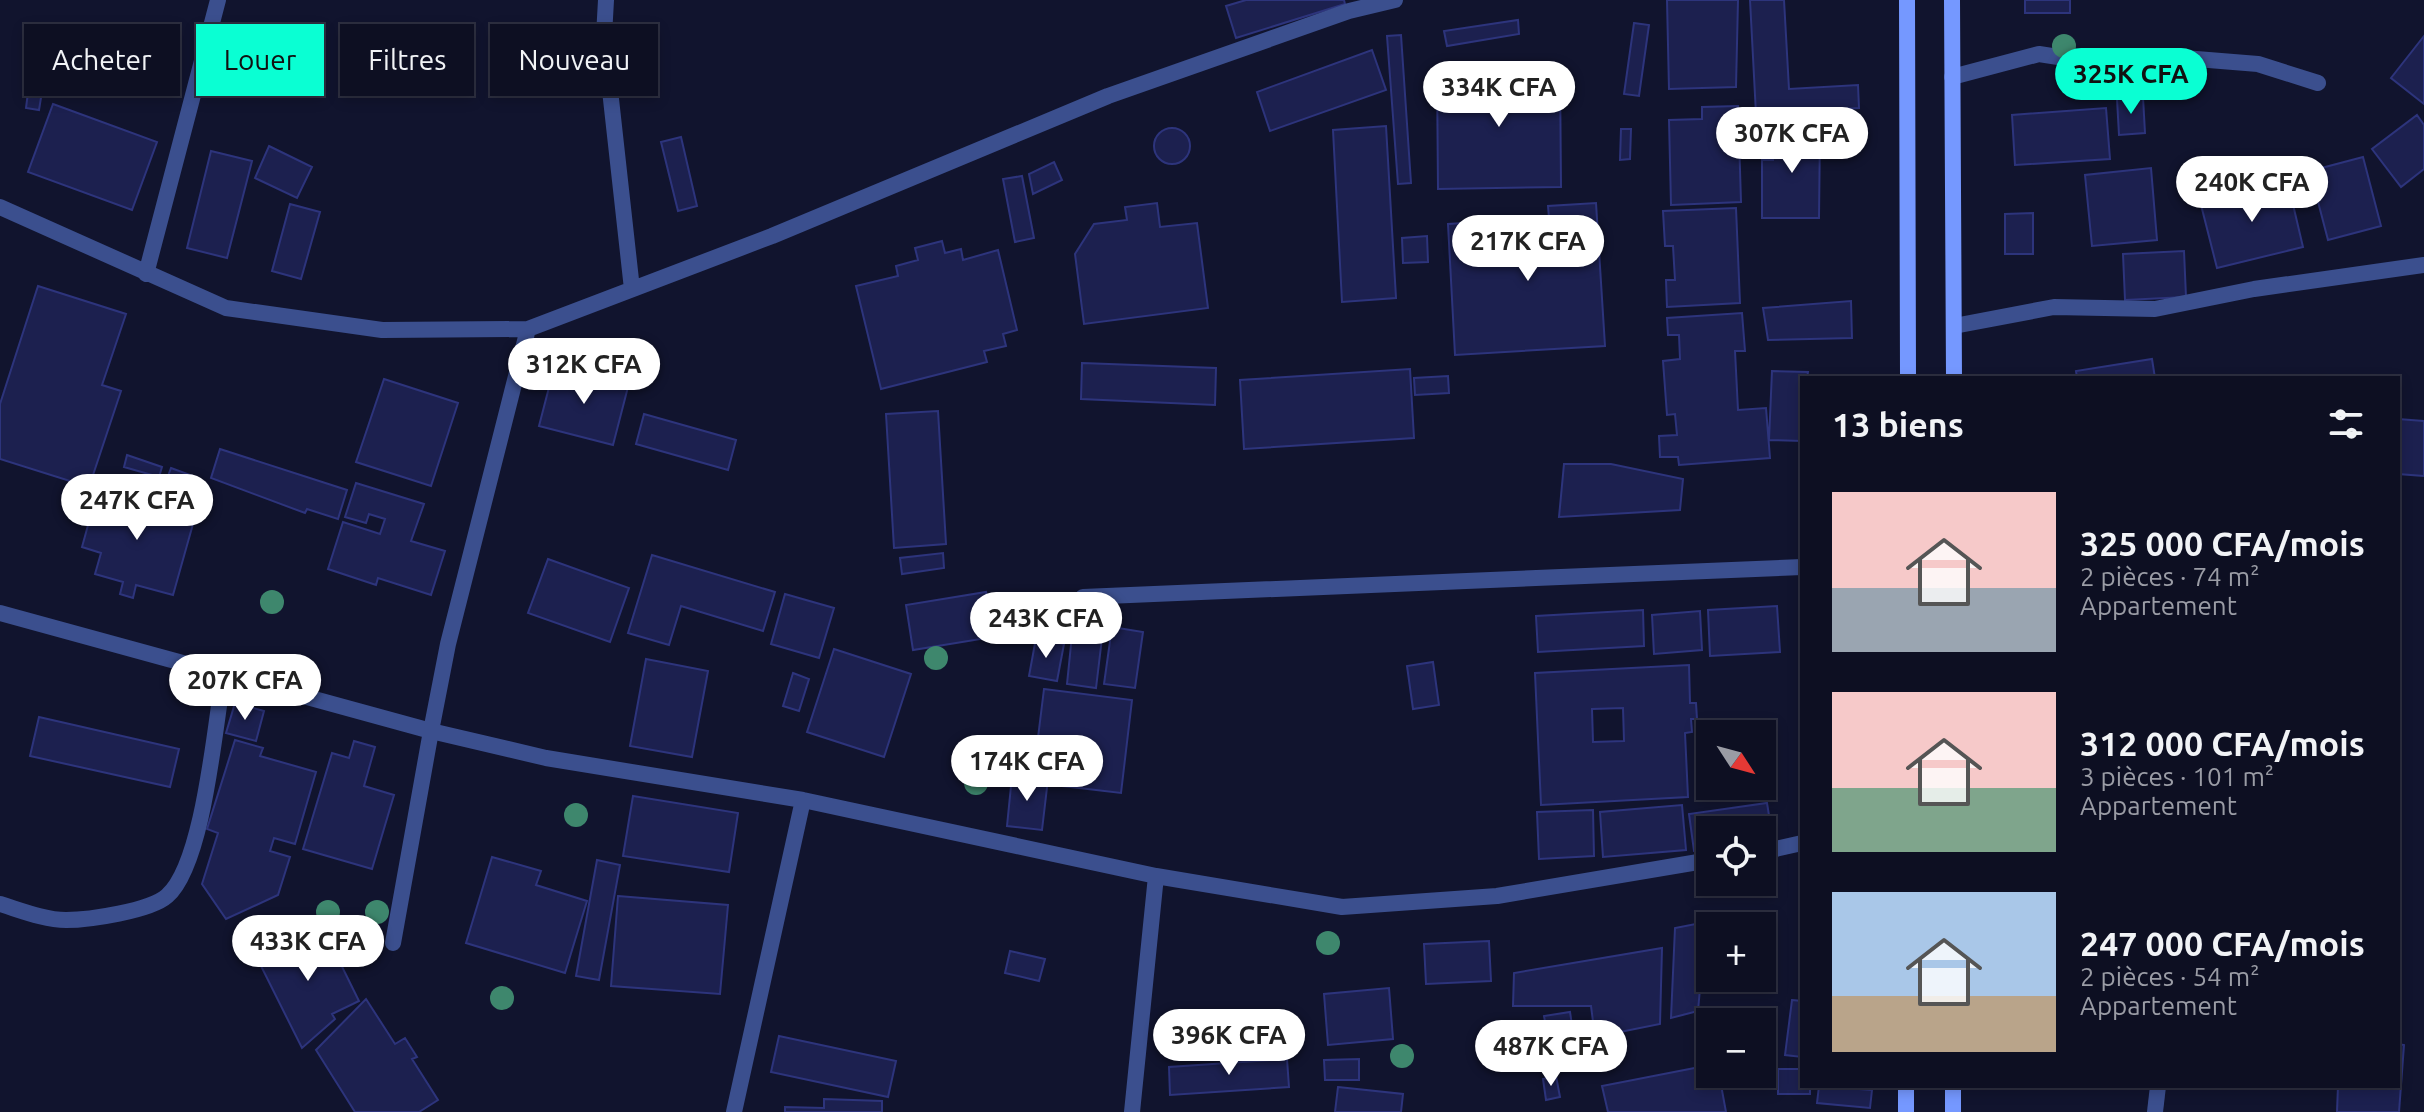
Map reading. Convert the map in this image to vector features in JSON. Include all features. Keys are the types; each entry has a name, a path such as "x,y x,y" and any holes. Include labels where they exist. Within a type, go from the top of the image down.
{"main road":[{"path":"1907,0 1908,376"},
{"path":"1952,0 1954,376"},
{"path":"1906,1088 1906,1112"},
{"path":"1953,1088 1953,1112"}],"street":[{"path":"146,274 218,0"},
{"path":"606,0 604,36 632,289"},
{"path":"0,207 226,308 382,330 528,329 966,158 1108,96 1349,11 1395,0"},
{"path":"1952,77 2039,54 2116,66 2184,58 2258,64 2318,83"},
{"path":"1954,326 2054,307 2155,309 2254,289 2424,265"},
{"path":"393,943 448,644 528,329"},
{"path":"1083,597 1800,567"},
{"path":"0,613 431,731 546,758 803,800 1156,876 1356,907 1497,896 1696,862"},
{"path":"0,904 64,921 121,913 166,898 186,871 195,839 224,672"},
{"path":"734,1112 803,800"},
{"path":"1776,849 1800,843"},
{"path":"1132,1112 1156,876"},
{"path":"2155,1112 2158,1088"}],"building":[{"path":"1246,0 1344,0 1345,4 1236,38 1226,6"},
{"path":"1667,0 1738,0 1736,87 1669,89"},
{"path":"1750,0 1784,0 1789,89 1858,85 1859,108 1756,114"},
{"path":"2025,0 2070,0 2070,13 2025,13"},
{"path":"1518,20 1519,34 1447,46 1444,31"},
{"path":"1634,23 1649,25 1639,96 1624,94"},
{"path":"1401,35 1411,183 1398,184 1387,36"},
{"path":"2424,36 2424,104 2391,78"},
{"path":"1372,50 1386,90 1270,131 1257,92"},
{"path":"1560,69 1561,187 1438,189 1437,70"},
{"path":"28,96 41,96 39,110 26,108"},
{"path":"2143,97 2145,133 2119,135 2117,99"},
{"path":"53,104 157,142 132,210 28,172"},
{"path":"1738,106 1741,202 1671,205 1669,120 1702,119 1702,107"},
{"path":"2106,108 2110,159 2015,165 2012,115"},
{"path":"2417,115 2424,125 2424,169 2401,187 2372,149"},
{"path":"1386,126 1396,298 1342,302 1333,130"},
{"path":"1172,128 1185,133 1190,146 1185,159 1172,164 1159,159 1154,146 1159,133"},
{"path":"1621,129 1631,129 1630,159 1620,160"},
{"path":"1773,129 1820,129 1819,218 1762,218 1762,160 1773,160"},
{"path":"681,137 697,206 678,211 661,142"},
{"path":"269,146 312,167 297,198 255,178"},
{"path":"211,151 252,161 227,258 187,248"},
{"path":"2363,157 2381,226 2328,240 2310,171"},
{"path":"1054,162 1062,180 1033,194 1029,174"},
{"path":"2151,168 2157,240 2092,246 2085,175"},
{"path":"1022,176 1034,238 1015,242 1003,179"},
{"path":"2287,179 2303,247 2217,268 2200,201"},
{"path":"1157,203 1160,227 1197,223 1208,308 1084,324 1075,254 1094,224 1127,220 1125,207"},
{"path":"1596,203 1605,346 1455,355 1448,224 1549,218 1548,206"},
{"path":"290,204 320,212 301,279 272,271"},
{"path":"1736,208 1740,303 1667,307 1666,280 1675,280 1673,246 1665,246 1663,211"},
{"path":"2033,213 2033,254 2005,254 2005,214"},
{"path":"1427,236 1428,262 1403,263 1402,238"},
{"path":"942,241 945,253 961,249 963,260 998,250 1017,330 1003,334 1006,346 984,351 987,362 881,389 856,286 898,276 896,266 918,260 915,248"},
{"path":"2184,251 2186,297 2125,300 2123,254"},
{"path":"38,286 126,314 102,385 121,391 89,487 0,459 0,404"},
{"path":"1851,301 1852,338 1768,340 1763,308"},
{"path":"1742,313 1745,351 1735,351 1738,410 1766,408 1770,458 1679,465 1678,457 1660,457 1659,436 1677,435 1675,414 1667,415 1663,361 1680,359 1679,335 1668,335 1667,318"},
{"path":"2152,359 2155,376 2077,376 2076,371"},
{"path":"1082,363 1216,368 1215,405 1081,399"},
{"path":"554,368 628,387 613,445 539,426"},
{"path":"1410,369 1414,438 1244,449 1240,380"},
{"path":"1772,371 1808,372 1807,376 1800,376 1800,441 1769,440"},
{"path":"1448,376 1449,393 1415,395 1414,378"},
{"path":"384,379 458,403 431,486 356,462"},
{"path":"938,411 946,544 894,548 886,414"},
{"path":"644,414 736,440 728,470 636,444"},
{"path":"2400,419 2424,421 2424,476 2400,474"},
{"path":"220,449 347,490 338,519 307,509 305,513 211,478"},
{"path":"127,455 162,467 159,477 124,467"},
{"path":"1564,464 1611,464 1683,479 1680,510 1559,517"},
{"path":"171,468 193,476 188,491 165,484"},
{"path":"356,483 424,504 411,541 445,551 431,595 378,578 376,585 328,569 343,522 380,534 385,519 369,514 366,523 345,517"},
{"path":"98,489 182,512 180,520 193,524 173,595 136,585 133,598 120,594 123,582 95,574 101,553 82,547"},
{"path":"943,553 944,568 902,574 900,558"},
{"path":"652,555 775,592 763,631 681,606 669,645 628,633"},
{"path":"548,559 629,588 610,642 528,613"},
{"path":"986,592 993,637 913,650 906,605"},
{"path":"785,594 834,608 819,658 771,644"},
{"path":"1777,606 1780,652 1710,656 1708,610"},
{"path":"1643,610 1644,646 1538,652 1536,616"},
{"path":"1700,611 1702,650 1654,654 1652,615"},
{"path":"1112,627 1143,632 1135,688 1104,684"},
{"path":"1072,635 1102,638 1096,688 1067,684"},
{"path":"1036,638 1064,644 1057,681 1029,676"},
{"path":"834,649 911,674 884,757 807,732"},
{"path":"646,659 708,671 692,757 630,746"},
{"path":"1433,662 1439,705 1413,709 1407,666"},
{"path":"1689,665 1690,703 1696,703 1697,719 1691,719 1692,732 1685,733 1688,797 1541,805 1535,673","holes":["1623,708 1624,741 1593,742 1592,709"]},
{"path":"793,673 809,679 799,711 783,706"},
{"path":"1044,689 1132,700 1121,793 1054,785 1055,773 1034,770"},
{"path":"235,703 264,711 256,741 226,733"},
{"path":"39,717 179,749 170,787 30,756"},
{"path":"235,740 263,748 260,756 316,772 295,844 274,838 270,851 290,857 278,895 226,919 202,884 218,833 207,829"},
{"path":"354,741 375,747 364,786 394,795 372,869 303,849 332,753 349,758"},
{"path":"1012,776 1048,779 1042,830 1007,826"},
{"path":"633,796 738,813 729,872 623,856"},
{"path":"1767,803 1769,816 1696,816 1694,851 1689,814"},
{"path":"1682,805 1686,850 1603,857 1600,812"},
{"path":"1593,810 1594,856 1539,859 1537,812"},
{"path":"492,857 541,871 536,885 587,901 565,973 466,943"},
{"path":"597,860 620,865 599,980 576,976"},
{"path":"618,896 728,905 720,994 611,986"},
{"path":"1696,924 1696,992 1700,992 1696,1012 1671,1018 1675,928"},
{"path":"322,926 359,1001 332,1014 335,1019 302,1048 257,958"},
{"path":"1489,941 1491,981 1426,984 1424,944"},
{"path":"1662,948 1660,1024 1595,1037 1591,1006 1513,1006 1514,973"},
{"path":"1010,951 1045,959 1039,981 1005,973"},
{"path":"1389,988 1393,1039 1328,1045 1324,994"},
{"path":"366,999 395,1044 405,1038 417,1057 412,1059 438,1100 419,1112 355,1112 316,1050"},
{"path":"1792,1000 1800,1001 1800,1057 1785,1055"},
{"path":"1570,1012 1576,1051 1551,1055 1544,1016"},
{"path":"779,1036 896,1061 888,1097 771,1072"},
{"path":"2400,1044 2404,1045 2399,1112 2337,1112 2338,1088 2400,1088"},
{"path":"1287,1059 1289,1087 1170,1095 1169,1067"},
{"path":"1359,1059 1359,1080 1325,1080 1324,1060"},
{"path":"1696,1068 1696,1088 1722,1088 1726,1112 1608,1112 1602,1086"},
{"path":"1778,1069 1800,1069 1800,1088 1810,1088 1810,1094 1778,1094"},
{"path":"1556,1076 1560,1097 1546,1100 1543,1079"},
{"path":"1338,1087 1403,1094 1401,1112 1335,1112"},
{"path":"1819,1088 1872,1090 1870,1108 1817,1103"},
{"path":"824,1099 882,1101 882,1112 785,1112 785,1107 824,1108"}]}
